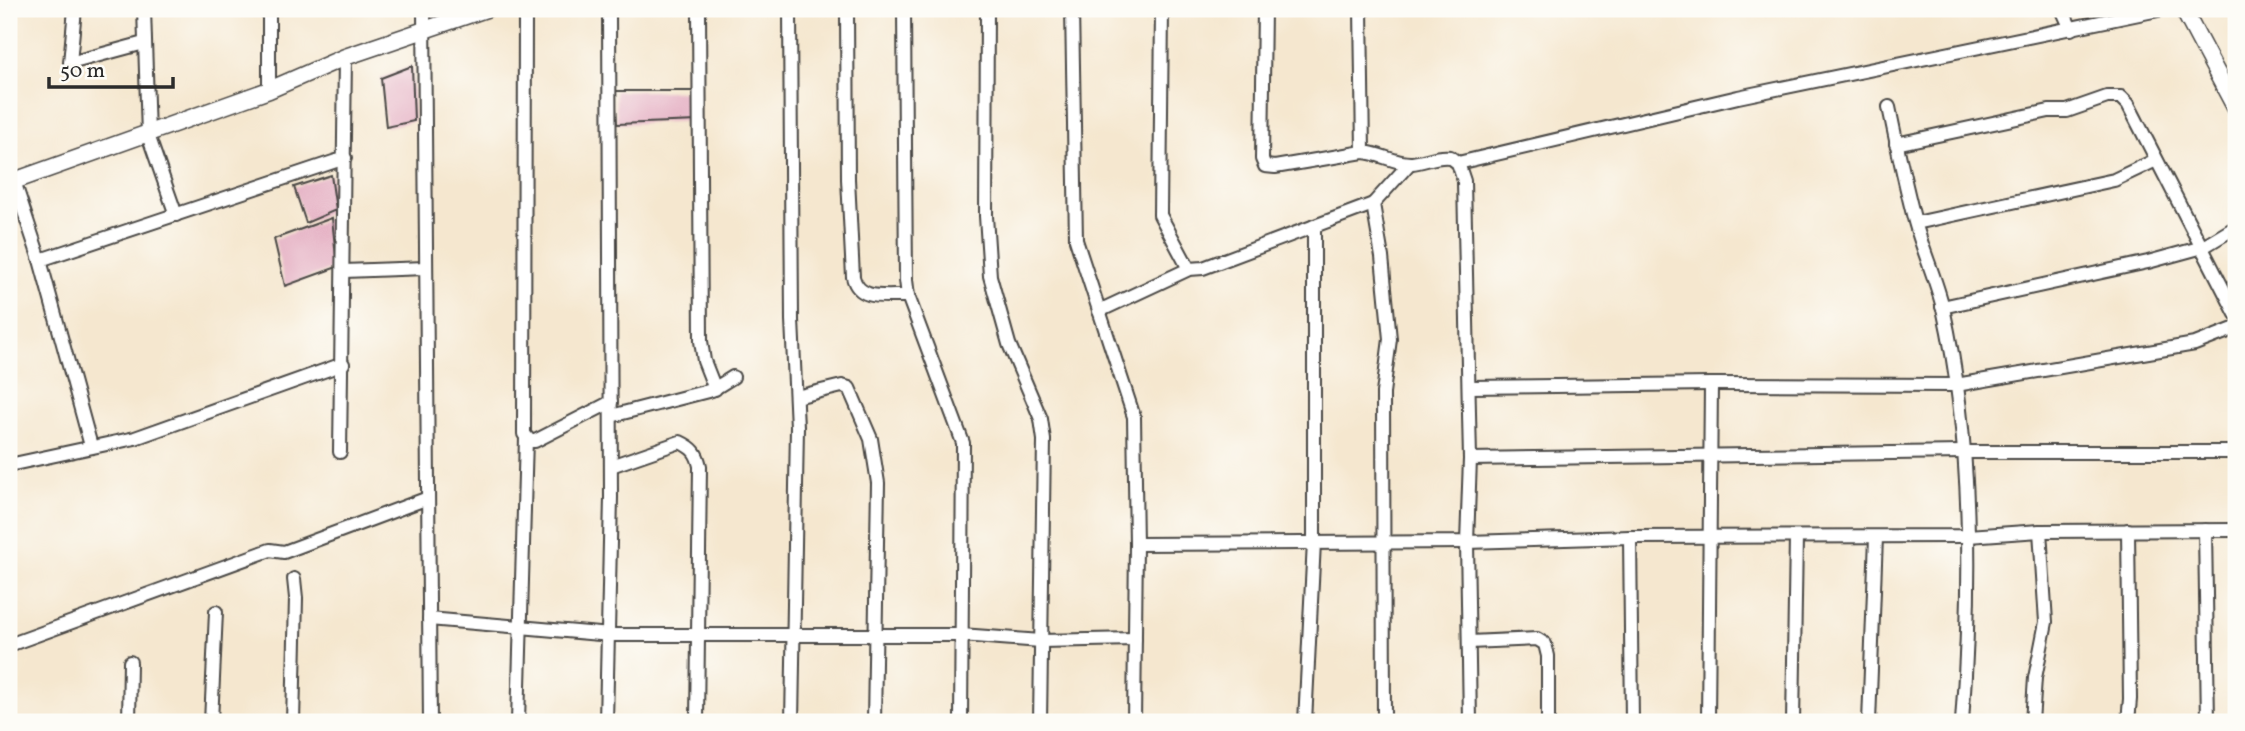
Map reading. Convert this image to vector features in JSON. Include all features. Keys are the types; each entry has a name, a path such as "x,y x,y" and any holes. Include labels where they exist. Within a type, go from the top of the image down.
{"street":[{"path":"75,9 70,63 144,43"},
{"path":"144,9 148,135 176,215"},
{"path":"269,9 269,90"},
{"path":"424,9 430,722"},
{"path":"91,446 40,260 12,180 148,135 269,90 345,57 486,9"},
{"path":"518,722 526,438 525,9"},
{"path":"606,722 611,466 609,9"},
{"path":"699,9 701,341 704,361 715,389"},
{"path":"790,9 792,320 796,397 792,722"},
{"path":"848,9 848,179 853,277 857,288 865,295 908,296"},
{"path":"904,9 908,296 963,443 961,722"},
{"path":"987,9 986,251 990,276 1009,344 1041,419 1044,440 1040,722"},
{"path":"1072,9 1076,240 1134,417 1134,722"},
{"path":"1162,9 1160,215 1189,269"},
{"path":"1264,9 1263,163 1270,167 1363,152 1377,153 1410,163 1442,156 1450,157 1458,163 1464,181 1470,460 1467,542 1470,722"},
{"path":"1361,9 1363,152"},
{"path":"2062,9 2071,29"},
{"path":"1458,163 1738,97 2164,9"},
{"path":"2183,9 2236,109"},
{"path":"340,452 345,57"},
{"path":"1896,144 2049,111 2067,111 2115,96 2122,97 2236,314"},
{"path":"1889,107 1916,223 1942,307 1956,385 1968,536 1968,649 1962,722"},
{"path":"40,260 345,158"},
{"path":"1916,223 2114,180 2156,160"},
{"path":"1099,311 1189,269 1203,268 1373,204 1410,163"},
{"path":"1373,204 1382,257 1390,339 1383,393 1384,722"},
{"path":"1305,722 1314,542 1314,226"},
{"path":"1942,307 2148,262 2203,247 2236,227"},
{"path":"344,271 426,268"},
{"path":"1469,387 1956,385 2195,344 2236,328"},
{"path":"9,465 135,438 343,364"},
{"path":"526,438 535,441 611,409 715,389 733,377"},
{"path":"1708,722 1711,384"},
{"path":"796,397 842,386 849,388 871,439 878,483 874,722"},
{"path":"611,466 681,442 692,447 698,456 697,722"},
{"path":"1470,460 1962,452 2236,452"},
{"path":"9,645 270,550 284,552 428,498"},
{"path":"2127,722 2130,699 2128,530"},
{"path":"2205,530 2208,722"},
{"path":"1136,544 1467,542 1630,537 1968,536 2040,531 2236,530"},
{"path":"2032,722 2035,678 2046,622 2040,531"},
{"path":"1630,537 1632,722"},
{"path":"1793,722 1796,537"},
{"path":"1869,722 1876,537"},
{"path":"293,722 296,598 294,579"},
{"path":"211,722 216,612"},
{"path":"429,620 608,634 961,635 1041,641 1135,639"},
{"path":"1469,642 1537,639 1545,644 1548,656 1548,722"},
{"path":"129,722 130,662"}],"building":[{"path":"412,66 414,121 386,127 381,78"},
{"path":"615,91 696,91 698,121 617,124"},
{"path":"331,175 336,210 306,223 294,187"},
{"path":"332,218 337,267 285,286 274,239"}]}
